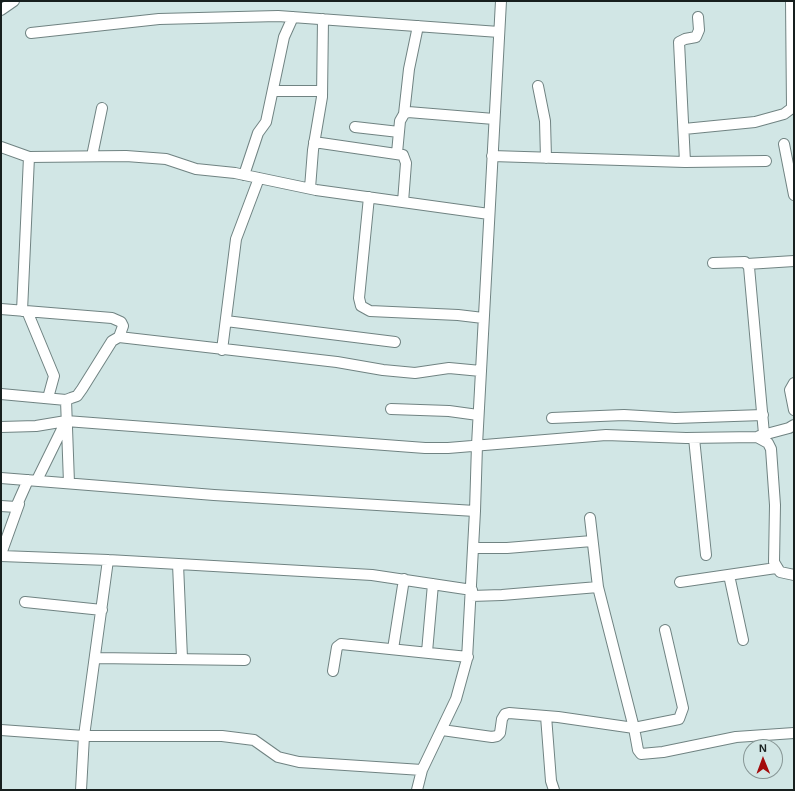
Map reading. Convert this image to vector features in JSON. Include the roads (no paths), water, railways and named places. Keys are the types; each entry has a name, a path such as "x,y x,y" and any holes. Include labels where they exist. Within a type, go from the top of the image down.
{"street":[{"path":"1,10 14,1"},
{"path":"418,790 422,770 442,730 458,692 468,657 476,510 478,415 499,32 502,1"},
{"path":"684,129 740,124 792,111 791,1"},
{"path":"685,162 679,42 696,37 699,30 698,16"},
{"path":"31,33 159,19 293,17 499,32"},
{"path":"244,175 258,133 266,122 284,37 293,17"},
{"path":"310,188 314,142 322,92 323,19"},
{"path":"397,153 411,59 418,26"},
{"path":"538,86 545,121 546,158"},
{"path":"273,91 322,92"},
{"path":"92,156 102,108"},
{"path":"404,114 408,112 494,119"},
{"path":"355,127 399,132"},
{"path":"314,142 403,155 406,163 403,202"},
{"path":"784,144 794,195"},
{"path":"1,147 29,157 126,156 166,159 196,169 244,175 310,188 489,214"},
{"path":"492,156 685,162 766,161"},
{"path":"29,157 24,311 54,376 48,398"},
{"path":"222,350 236,239 259,178"},
{"path":"370,197 358,298 361,306 370,311 458,315 484,318"},
{"path":"713,262 745,262 748,264 794,261"},
{"path":"748,264 763,415 761,436"},
{"path":"1,309 117,319 123,326 119,337"},
{"path":"226,320 395,342"},
{"path":"1,394 66,400 77,396 112,341 119,337 337,362 390,371 416,373 449,368 481,371"},
{"path":"794,383 790,390 794,410"},
{"path":"66,400 69,483"},
{"path":"391,409 449,411 478,415"},
{"path":"552,418 624,415 675,418 763,415"},
{"path":"66,421 19,504 1,555 372,575 434,584 472,593 502,595 598,587"},
{"path":"1,427 36,426 66,421 425,448 448,448 606,435 694,438 761,436 794,426"},
{"path":"761,436 771,448 775,505 774,562 776,568 784,574 794,575"},
{"path":"694,438 706,555"},
{"path":"1,478 214,495 476,510"},
{"path":"1,506 14,508 19,504"},
{"path":"590,518 598,587 634,728 638,750 641,754 663,752 736,737 794,733"},
{"path":"474,548 507,548 592,541"},
{"path":"81,790 84,736 108,560"},
{"path":"178,564 182,658"},
{"path":"680,582 776,568"},
{"path":"729,575 743,640"},
{"path":"393,648 404,579"},
{"path":"427,652 434,584"},
{"path":"25,602 102,610"},
{"path":"442,730 492,737 500,733 502,719 505,714 546,716 634,728 679,719 682,713 678,683 665,630"},
{"path":"333,671 337,647 341,644 393,648 468,657"},
{"path":"95,658 245,660"},
{"path":"546,716 551,781 554,790"},
{"path":"1,730 84,736 222,736 254,740 278,757 299,762 422,770"}]}
